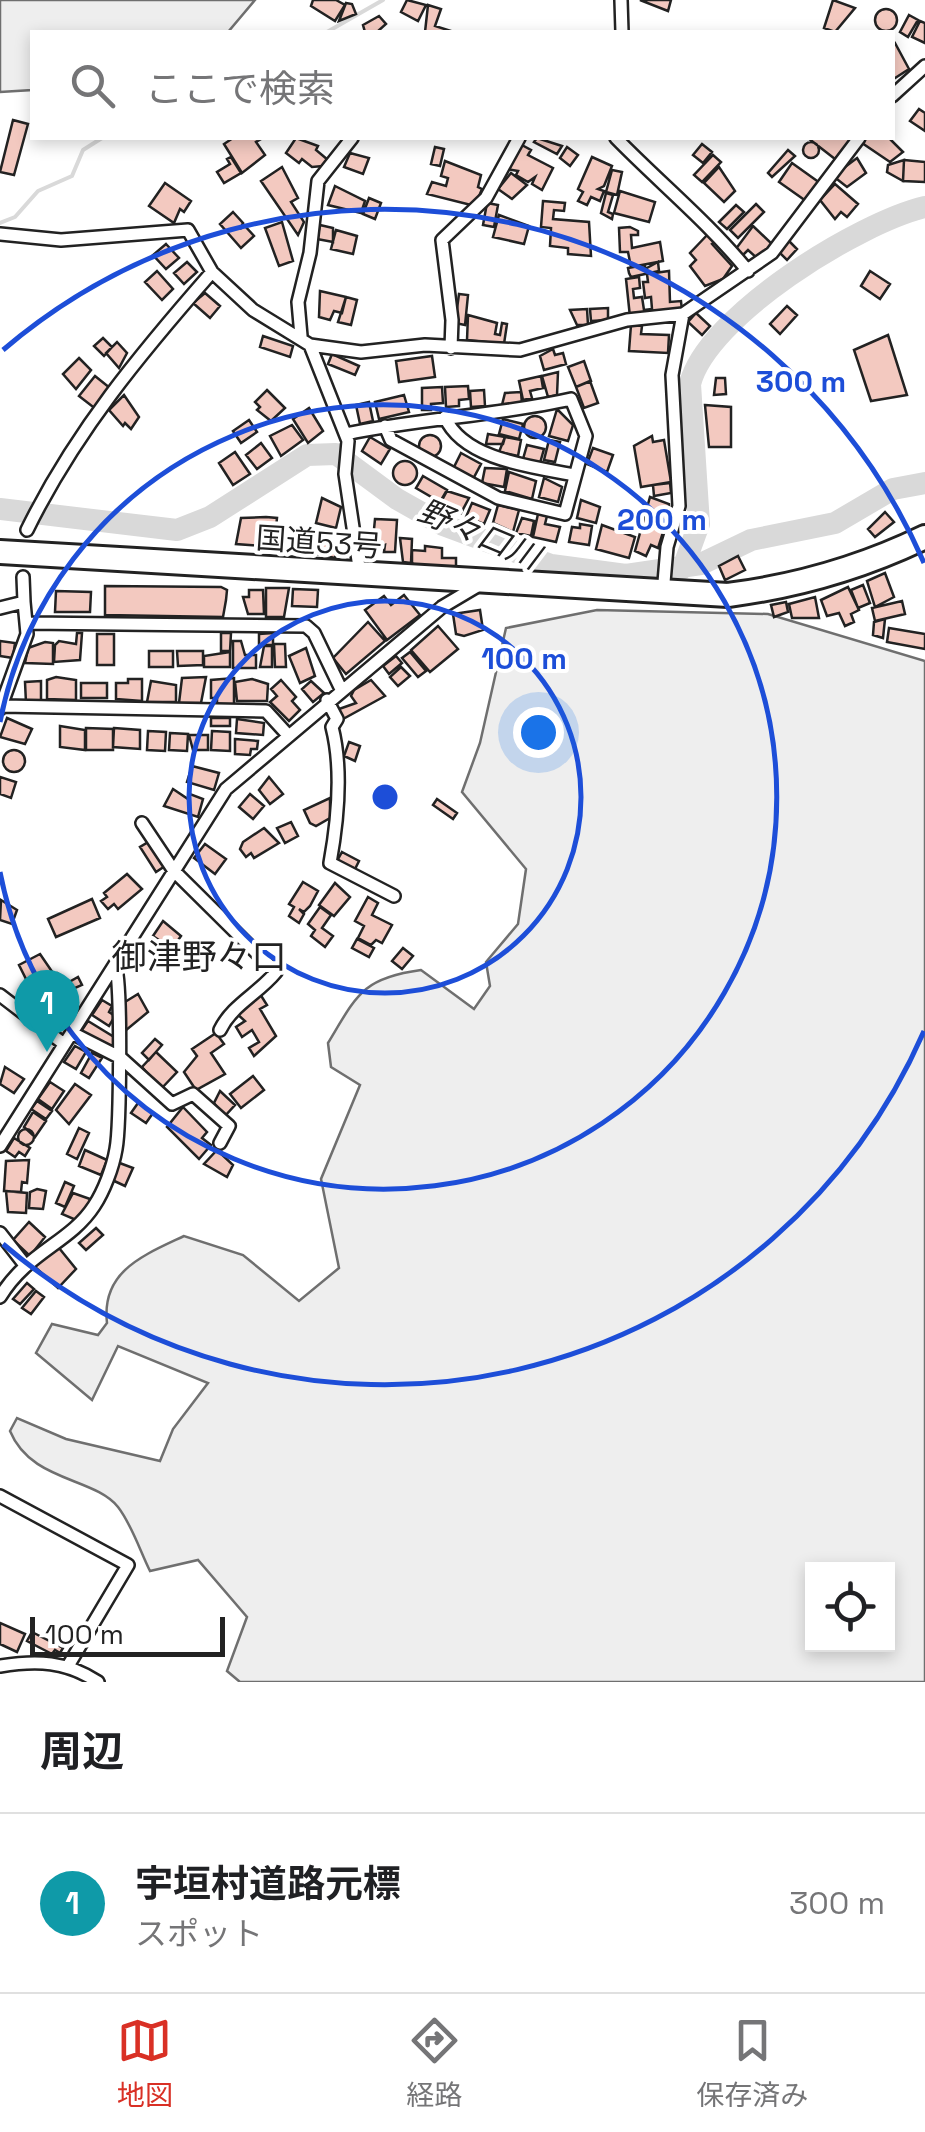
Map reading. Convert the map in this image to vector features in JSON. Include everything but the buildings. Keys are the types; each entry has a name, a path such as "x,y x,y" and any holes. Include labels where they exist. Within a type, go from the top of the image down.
{"highway":[{"name":"国道53号","path":"0,552 482,582 664,586 728,595 787,588 844,572 925,537"}],"street":[{"path":"622,0 622,30"},
{"path":"895,93 925,66"},
{"path":"350,140 318,181 310,252 298,302 306,340 347,438 345,474 360,574"},
{"path":"451,348 452,320 442,240 486,198 518,140"},
{"path":"618,140 661,184 712,226 748,270"},
{"path":"0,234 61,240 188,230 212,272 253,310 306,340 361,352 520,350 626,320 683,314 772,253 794,229 858,140"},
{"path":"29,526 65,456 128,367 212,272"},
{"path":"664,586 666,554 679,506 672,375 683,314"},
{"path":"347,438 385,426 446,416 526,410 572,399 586,436 565,514 498,498 391,440 385,426"},
{"path":"446,416 451,431 502,460 575,475"},
{"path":"23,577 28,623 19,665 1,707 266,711 287,734"},
{"path":"0,1146 226,789 442,607 482,582"},
{"path":"0,608 24,602"},
{"path":"28,623 306,626 314,633 341,690"},
{"path":"327,700 337,719 332,727 338,752 337,826 330,863 394,896"},
{"path":"142,823 174,871 276,972 262,989 228,1013 220,1030"},
{"path":"0,1297 24,1265 79,1224 99,1197 117,1144 116,1084 121,1058 117,1023 120,974 115,965"},
{"path":"0,995 68,1038 121,1058 172,1104 193,1094 228,1126 220,1143"},
{"path":"0,1232 24,1265"},
{"path":"0,1496 128,1565 68,1666"},
{"path":"0,1666 33,1662 68,1666 98,1682"}],"shaded area":[{"path":"0,0 255,0 230,30 30,30 30,90 0,92"},
{"path":"597,610 768,614 925,661 925,1682 240,1682 227,1671 247,1617 198,1560 150,1571 118,1507 107,1497 32,1460 10,1431 17,1418 66,1439 160,1461 173,1429 208,1383 118,1346 92,1400 36,1353 52,1324 98,1335 107,1323 107,1305 118,1278 154,1250 184,1236 243,1255 299,1301 339,1268 321,1179 360,1085 331,1067 328,1043 363,992 401,973 421,970 474,1009 490,986 486,962 518,924 526,869 462,792 480,743 506,628"}],"waterway":[{"path":"330,30 383,0"},
{"path":"0,223 15,217 38,191 72,176 83,150 99,140"},
{"name":"野々口川","path":"683,568 699,524 690,384 702,358 724,330 789,276 862,232 925,207"},
{"name":"野々口川","path":"0,509 177,530 210,517 307,455 336,454 397,499 443,525 551,565 626,575 701,564 751,540 835,523 893,489 925,483"}],"place":[{"name":"宇垣村道路元標","path":"47,1052"}],"district":[{"name":"御津野々口","path":"199,957"}]}
